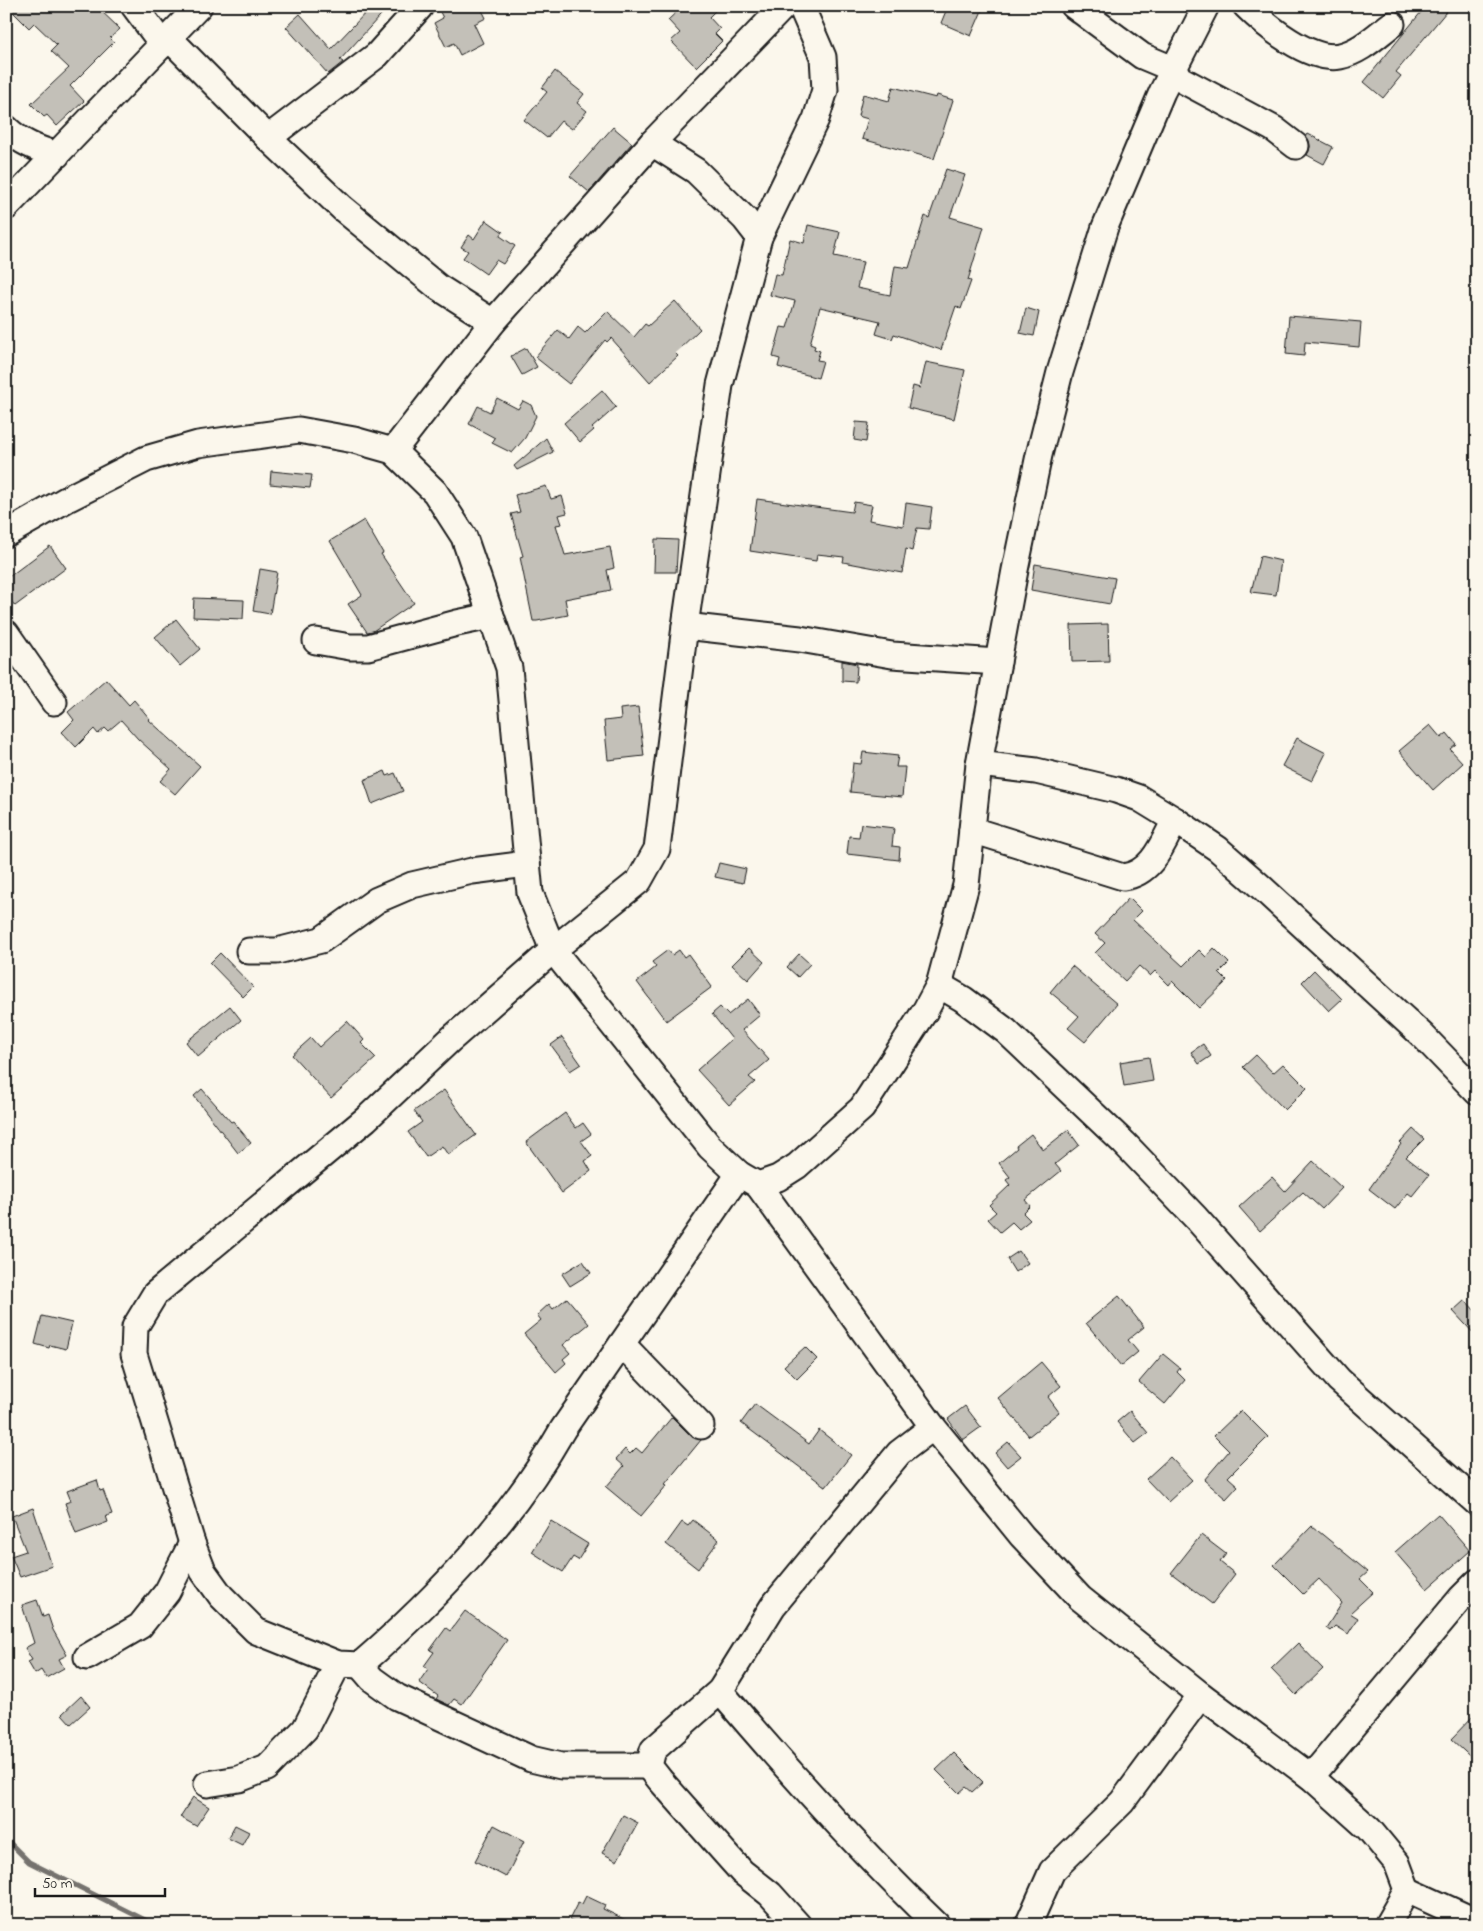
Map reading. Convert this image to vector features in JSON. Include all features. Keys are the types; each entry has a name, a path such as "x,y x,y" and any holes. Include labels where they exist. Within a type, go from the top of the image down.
{"street":[{"path":"134,6 166,42 349,214 438,287 493,322"},
{"path":"6,207 199,6"},
{"path":"393,451 493,322 652,143 784,6"},
{"path":"798,1925 770,1894 742,1872 649,1766 561,1766 531,1759 397,1697 349,1665 256,1631 221,1596 203,1571 192,1543 134,1354 135,1327 155,1294 366,1119 451,1039 553,950 639,881 657,849 685,626 720,385 759,237 816,119 825,90 823,57 801,6"},
{"path":"1074,6 1142,56 1274,129 1296,146"},
{"path":"748,1179 778,1178 814,1152 862,1108 925,1011 939,985 966,885 979,764 1015,570 1039,455 1060,372 1105,228 1172,71 1206,6"},
{"path":"1246,6 1256,16 1298,46 1322,55 1339,57 1360,49 1392,24"},
{"path":"268,138 377,56 420,7"},
{"path":"6,128 16,137 36,148 57,155"},
{"path":"652,143 696,171 745,220 759,237"},
{"path":"6,534 69,498 146,460 198,444 299,430 354,440 393,451 435,492 464,537 509,668 530,892 553,950 710,1147 748,1179 933,1427 1022,1536 1080,1598 1201,1695 1311,1776 1369,1830 1396,1863 1407,1890 1477,1922"},
{"path":"316,641 350,647 368,647 457,623 491,616"},
{"path":"685,626 800,640 892,655 998,662"},
{"path":"6,633 54,702"},
{"path":"979,764 1036,771 1116,790 1138,798 1175,820 1218,849 1261,887 1423,1036 1477,1092"},
{"path":"972,830 1123,877 1132,876 1152,862 1175,820"},
{"path":"249,951 277,951 321,940 377,900 412,885 472,872 527,864"},
{"path":"939,985 963,999 1006,1031 1117,1137 1196,1218 1339,1380 1477,1503"},
{"path":"208,1784 240,1780 267,1768 305,1729 349,1665 410,1622 486,1540 544,1462 563,1429 622,1344 748,1179"},
{"path":"622,1344 702,1426"},
{"path":"649,1766 653,1750 720,1690 772,1606 899,1453 933,1427"},
{"path":"87,1657 140,1626 166,1592 192,1543"},
{"path":"1311,1776 1461,1598 1477,1582"},
{"path":"720,1690 784,1766 883,1873 937,1925"},
{"path":"1028,1925 1052,1871 1122,1802 1201,1695"},
{"path":"1387,1925 1407,1890"}],"building":[{"path":"7,6 96,6 120,29 110,38 114,42 70,86 84,101 57,126 47,115 44,117 31,104 69,68 51,51 57,45 34,23 29,28"},
{"path":"372,6 389,6 340,60 343,62 328,74 286,27 300,14 331,49"},
{"path":"437,6 480,6 486,18 474,24 483,43 460,55 454,43 446,47 434,23 443,18"},
{"path":"683,6 720,6 709,17 720,29 715,34 722,41 696,67 671,41 680,33 668,20"},
{"path":"948,6 984,6 971,36 941,23"},
{"path":"1426,6 1451,6 1396,72 1401,76 1383,98 1364,82"},
{"path":"555,71 584,94 577,103 587,111 572,129 561,121 547,138 524,120 547,92 542,88"},
{"path":"893,87 936,98 937,95 953,100 934,159 862,139 868,119 858,116 863,94 889,101"},
{"path":"613,127 632,143 589,192 570,176"},
{"path":"1308,134 1333,147 1324,164 1307,155 1310,147 1306,137"},
{"path":"946,169 965,175 950,217 984,227 968,280 971,281 961,309 956,306 941,350 894,334 892,339 876,334 880,321 820,307 810,344 815,346 814,349 820,351 817,360 823,361 818,378 778,367 780,359 773,357 776,345 781,327 787,328 795,301 770,295 775,274 782,275 790,239 804,243 808,225 840,232 834,256 863,262 857,288 890,295 895,266 909,268 925,216 929,218"},
{"path":"486,220 503,232 500,236 515,246 503,264 496,260 486,274 463,258 468,251 461,247 469,235 474,239"},
{"path":"675,301 700,329 675,353 678,356 650,382 611,338 607,342 605,340 569,384 535,357 558,330 569,339 578,327 585,333 607,311 634,337 645,324 648,326"},
{"path":"1026,308 1039,312 1034,336 1020,333"},
{"path":"1289,316 1361,322 1359,347 1305,342 1304,356 1286,354"},
{"path":"526,348 537,367 522,375 511,356"},
{"path":"926,362 965,370 954,419 908,408 913,386 920,388"},
{"path":"602,390 616,407 592,428 594,430 580,442 564,423"},
{"path":"497,398 518,409 523,401 531,405 536,416 525,438 512,453 492,443 495,438 469,424 478,406 490,412"},
{"path":"856,422 869,423 866,442 854,440"},
{"path":"546,438 553,452 517,470 514,466"},
{"path":"271,471 312,475 310,488 270,484"},
{"path":"546,486 551,499 562,496 567,513 559,515 562,524 556,525 565,555 610,547 614,568 607,570 611,590 565,599 568,615 533,621 520,557 523,556 511,514 520,512 515,495"},
{"path":"757,499 852,512 854,502 872,505 869,520 903,526 906,503 932,507 929,529 917,528 912,551 906,549 902,573 843,562 844,557 817,554 816,561 750,551"},
{"path":"364,520 383,553 381,554 414,603 373,631 367,632 348,604 362,595 330,541"},
{"path":"655,539 678,540 676,572 654,572"},
{"path":"50,546 66,568 15,606 6,594 6,579"},
{"path":"1260,556 1281,561 1276,595 1251,592"},
{"path":"1035,564 1115,578 1110,604 1031,590"},
{"path":"260,569 277,572 270,614 253,611"},
{"path":"194,598 244,600 243,619 193,617"},
{"path":"176,619 200,649 180,666 155,637"},
{"path":"1108,624 1109,661 1072,662 1071,625"},
{"path":"842,661 857,664 856,682 842,681"},
{"path":"106,679 129,705 134,700 149,720 200,766 175,794 160,781 171,769 138,739 121,720 108,731 105,728 98,734 94,729 76,747 62,732 74,720 68,712"},
{"path":"638,707 644,756 608,760 604,721 621,719 620,709"},
{"path":"1430,725 1441,738 1447,733 1456,744 1450,749 1463,763 1433,790 1399,751"},
{"path":"1297,738 1326,753 1312,781 1282,766"},
{"path":"863,752 898,756 896,767 905,767 902,797 850,792 853,763 861,764"},
{"path":"385,771 387,776 395,773 403,791 372,804 364,780"},
{"path":"861,824 894,828 892,846 900,847 899,860 847,854 849,836 859,837"},
{"path":"719,863 746,869 743,883 715,877"},
{"path":"1129,898 1142,911 1133,920 1183,966 1199,950 1206,957 1214,948 1229,963 1219,973 1227,981 1199,1008 1172,981 1169,985 1155,971 1150,976 1139,966 1125,981 1095,953 1105,943 1095,934"},
{"path":"749,948 764,962 748,980 732,965"},
{"path":"668,950 672,955 679,950 684,957 688,954 712,987 666,1021 637,982 656,967 652,962"},
{"path":"220,953 253,987 243,997 210,963"},
{"path":"799,954 810,964 798,977 787,967"},
{"path":"1072,966 1117,1004 1085,1042 1068,1028 1079,1016 1050,992"},
{"path":"1314,970 1342,999 1329,1011 1302,982"},
{"path":"748,999 760,1015 742,1030 769,1060 749,1077 755,1082 729,1105 697,1070 732,1039 712,1014 720,1007 728,1015"},
{"path":"230,1006 241,1020 198,1057 186,1042"},
{"path":"347,1021 364,1040 361,1043 376,1058 331,1098 292,1055 311,1038 319,1047"},
{"path":"562,1037 581,1064 570,1071 551,1045"},
{"path":"1203,1044 1211,1056 1199,1064 1191,1052"},
{"path":"1256,1055 1273,1073 1283,1064 1307,1088 1285,1110 1243,1067"},
{"path":"1149,1057 1153,1081 1124,1086 1120,1062"},
{"path":"202,1089 251,1143 238,1153 194,1096"},
{"path":"444,1090 476,1135 448,1155 442,1146 426,1157 408,1132 422,1122 414,1111"},
{"path":"565,1113 576,1128 583,1123 591,1134 581,1141 592,1156 585,1161 591,1171 562,1193 526,1142"},
{"path":"1413,1129 1424,1139 1406,1157 1429,1175 1412,1196 1408,1193 1395,1209 1369,1189 1400,1143"},
{"path":"1068,1130 1079,1145 1055,1164 1061,1171 1025,1200 1030,1206 1023,1213 1030,1220 1019,1229 1012,1222 1000,1232 988,1219 996,1212 989,1205 1010,1185 1006,1180 1010,1177 999,1163 1031,1134 1043,1150"},
{"path":"1313,1161 1342,1188 1322,1209 1303,1192 1260,1231 1239,1207 1272,1177 1285,1191"},
{"path":"1019,1251 1028,1263 1015,1272 1007,1259"},
{"path":"583,1261 591,1273 570,1286 562,1274"},
{"path":"1119,1296 1144,1327 1128,1340 1138,1352 1121,1366 1086,1323"},
{"path":"567,1298 589,1324 563,1345 570,1353 563,1359 566,1363 556,1372 524,1334 541,1320 537,1315 549,1304 553,1309"},
{"path":"1465,1300 1477,1313 1477,1337 1453,1311"},
{"path":"42,1316 72,1323 66,1349 50,1345 49,1348 35,1344"},
{"path":"805,1347 817,1359 797,1379 784,1366"},
{"path":"1163,1354 1180,1368 1177,1372 1185,1380 1165,1404 1139,1382"},
{"path":"1041,1362 1061,1386 1048,1397 1059,1412 1029,1436 998,1398"},
{"path":"755,1404 809,1444 819,1430 851,1455 826,1487 741,1423"},
{"path":"965,1406 981,1427 963,1440 948,1419"},
{"path":"1241,1410 1268,1437 1228,1477 1238,1486 1226,1499 1204,1480 1229,1451 1214,1436"},
{"path":"1130,1411 1148,1433 1135,1443 1117,1422"},
{"path":"672,1417 691,1436 701,1440 641,1516 606,1487 624,1466 616,1459 625,1449 630,1454 636,1448 642,1453"},
{"path":"1008,1442 1021,1456 1007,1467 995,1453"},
{"path":"1170,1457 1192,1480 1168,1502 1146,1479"},
{"path":"97,1480 100,1491 103,1490 112,1514 106,1516 108,1522 76,1534 65,1503 71,1501 67,1491"},
{"path":"33,1508 52,1566 20,1577 11,1556 26,1551 12,1516"},
{"path":"1438,1514 1470,1551 1427,1589 1395,1552"},
{"path":"693,1520 719,1540 698,1569 666,1544 682,1522 688,1526"},
{"path":"551,1521 588,1544 578,1560 573,1557 563,1572 532,1552"},
{"path":"1312,1526 1368,1572 1360,1579 1373,1592 1350,1613 1358,1618 1348,1634 1335,1626 1330,1631 1326,1628 1342,1603 1319,1579 1303,1594 1274,1565"},
{"path":"1201,1535 1226,1554 1220,1562 1235,1574 1212,1604 1171,1573"},
{"path":"37,1600 43,1617 48,1615 53,1630 67,1655 59,1659 64,1668 46,1678 41,1670 35,1674 28,1662 32,1660 25,1648 34,1643 22,1605"},
{"path":"465,1611 507,1640 462,1704 454,1699 449,1705 436,1699 438,1696 419,1682 428,1669 424,1666 434,1652 430,1650 446,1628 450,1631"},
{"path":"1298,1643 1323,1669 1296,1695 1271,1669"},
{"path":"81,1696 90,1707 71,1724 62,1714"},
{"path":"1477,1712 1477,1763 1451,1739"},
{"path":"954,1753 983,1782 972,1792 966,1787 959,1793 936,1770"},
{"path":"193,1797 209,1807 196,1826 180,1817"},
{"path":"623,1815 638,1823 617,1861 602,1853"},
{"path":"235,1825 249,1832 242,1845 228,1838"},
{"path":"494,1825 524,1841 506,1877 475,1861"},
{"path":"586,1896 605,1905 603,1909 636,1925 579,1925 569,1920 578,1902 582,1904"}],"waterway":[{"path":"6,1839 29,1862 155,1925"}]}
